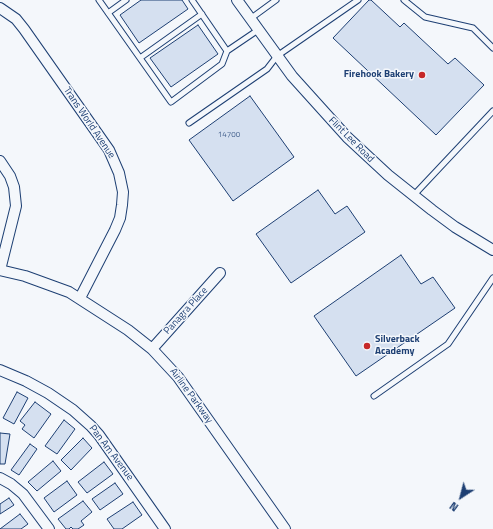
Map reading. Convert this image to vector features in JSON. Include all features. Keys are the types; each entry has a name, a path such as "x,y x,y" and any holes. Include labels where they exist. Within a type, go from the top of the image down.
{"street":[{"name":"Flint Lee Road","path":"237,0 277,56 328,118 347,138 413,196 455,226 493,250"},
{"name":"Trans World Avenue","path":"0,8 16,19 24,29 109,150 120,173 122,192 120,218 80,298"},
{"path":"0,161 10,176 14,187 16,206 0,270"},
{"name":"Airline Parkway","path":"0,270 52,285 69,292 128,330 152,349 178,377 285,529"},
{"name":"Panagra Place","path":"152,349 220,273"},
{"name":"Pan Am Avenue","path":"0,370 26,381 48,393 73,410 91,426 99,435 165,529"},
{"path":"0,478 11,484 23,494 49,529"}],"lane":[{"path":"99,0 171,102 222,64 227,51 258,30"},
{"path":"108,13 126,0"},
{"path":"192,0 227,51"},
{"path":"250,19 276,0"},
{"path":"188,123 267,69 277,56 358,0"},
{"path":"404,0 426,17 473,28 493,48"},
{"path":"140,58 202,14"},
{"path":"413,196 493,111"},
{"path":"374,396 448,344 493,278"}],"building":[{"path":"141,0 182,0 188,9 139,43 120,15"},
{"name":"Firehook Bakery","path":"369,0 371,0 400,27 404,23 448,64 455,58 484,85 436,135 333,38"},
{"path":"198,25 218,54 171,87 150,58"},
{"path":"250,96 294,157 233,201 189,140"},
{"path":"318,190 335,214 347,206 365,232 291,283 256,234"},
{"name":"Silverback Academy","path":"401,255 421,284 433,277 455,308 356,376 314,316"},
{"path":"17,392 28,398 14,424 3,418"},
{"path":"35,402 51,414 34,438 22,429 25,425 20,421"},
{"path":"64,420 75,429 57,454 45,446"},
{"path":"0,433 10,434 5,464 0,464"},
{"path":"83,438 92,448 71,470 61,460"},
{"path":"30,444 37,449 19,475 11,470"},
{"path":"53,461 61,471 37,491 28,482"},
{"path":"104,462 113,474 87,493 78,482"},
{"path":"67,481 77,495 54,512 44,498"},
{"path":"115,483 123,494 100,510 92,499"},
{"path":"9,498 14,505 0,514 0,504"},
{"path":"83,501 92,512 81,521 84,525 78,529 73,529 71,527 66,529 58,519"},
{"path":"133,502 142,515 122,529 114,529 107,519"},
{"path":"20,514 28,524 21,529 0,529"}],"place":[{"name":"Firehook Bakery","path":"422,75"},
{"name":"Silverback Academy","path":"367,346"}]}
